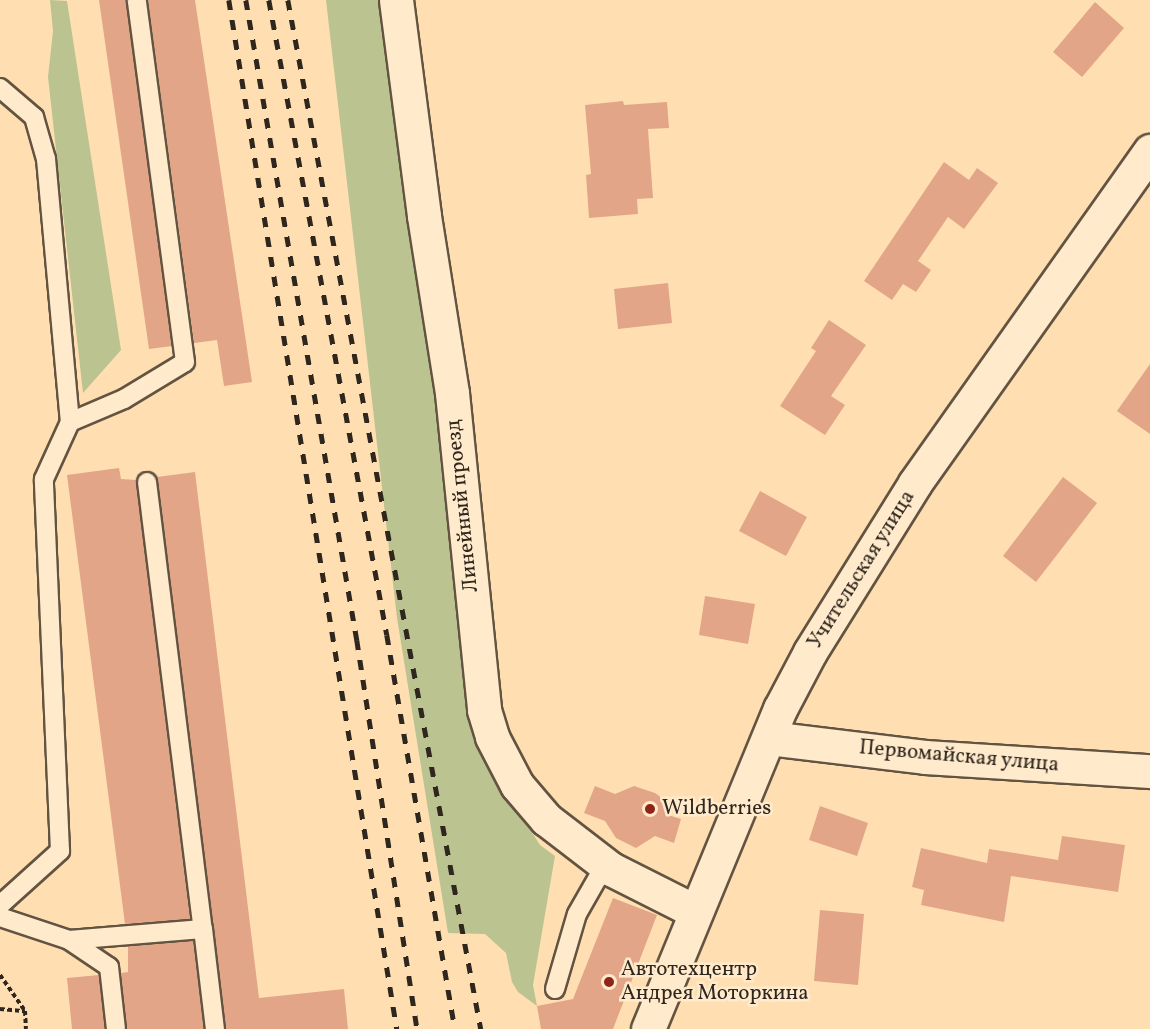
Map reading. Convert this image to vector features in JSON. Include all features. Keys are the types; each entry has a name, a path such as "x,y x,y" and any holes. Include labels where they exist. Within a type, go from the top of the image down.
{"street":[{"name":"Линейный проезд","path":"396,0 424,216 452,393 484,710 501,759 530,803 605,865 696,912"},
{"name":"Учительская улица","path":"648,1029 769,738 801,667 859,570 1150,152"},
{"name":"Первомайская улица","path":"769,738 925,757 1150,771"}],"lane":[{"path":"70,422 124,399 185,362 138,0"},
{"path":"0,88 34,117 46,159 70,422 44,478 60,850 0,905"},
{"path":"147,482 215,1029"},
{"path":"555,989 577,914 605,865"},
{"path":"0,916 69,940 109,967 116,1029"},
{"path":"69,940 203,929"}],"path":[{"path":"0,975 25,1011 24,1029"},
{"path":"0,1009 25,1011"}],"green space":[{"path":"50,0 67,1 121,350 83,393 48,77 53,31"},
{"path":"326,0 381,0 445,465 470,715 484,759 540,845 555,856 533,985 537,1006 518,992 512,982 506,953 485,934 448,933 397,618"}],"building":[{"path":"99,0 126,0 172,346 149,349"},
{"path":"148,0 195,0 252,382 224,386 217,340 194,343"},
{"path":"1095,2 1124,28 1082,77 1053,52"},
{"path":"623,101 624,105 667,102 669,128 648,129 653,198 637,199 638,214 589,218 586,175 591,174 585,105"},
{"path":"944,162 969,180 977,168 998,183 964,229 948,217 918,261 931,270 916,292 903,284 892,300 864,281"},
{"path":"668,283 672,323 618,329 614,289"},
{"path":"829,320 866,345 831,396 845,405 825,435 780,406 816,351 811,348"},
{"path":"1150,364 1150,434 1117,411"},
{"path":"119,468 121,479 136,480 190,919 125,924 67,475"},
{"path":"195,472 259,998 344,989 348,1029 226,1029 157,477"},
{"path":"1063,477 1097,503 1036,582 1003,556"},
{"path":"760,491 807,517 786,556 739,531"},
{"path":"705,596 755,604 748,644 699,635"},
{"path":"595,786 615,794 634,786 655,793 665,800 665,814 681,819 674,843 655,836 636,848 616,838 605,821 584,813"},
{"path":"820,806 868,823 857,856 809,840"},
{"path":"1062,836 1125,845 1118,892 1011,876 1004,922 921,905 924,890 912,887 921,848 987,863 989,849 1058,860"},
{"path":"613,898 657,915 613,1029 541,1029 537,1006 573,999"},
{"path":"820,910 864,914 858,985 814,981"},
{"path":"193,941 204,1029 127,1029 121,973 128,972 128,946"},
{"path":"99,975 105,1029 72,1029 67,978"}],"railway":[{"path":"229,0 397,1029"},
{"path":"246,0 357,640 417,1029"},
{"path":"269,0 387,635 455,1029"},
{"path":"288,0 481,1029"}],"place":[{"name":"Wildberries","path":"650,809"},
{"name":"Автотехцентр Андрея Моторкина","path":"609,982"}]}
